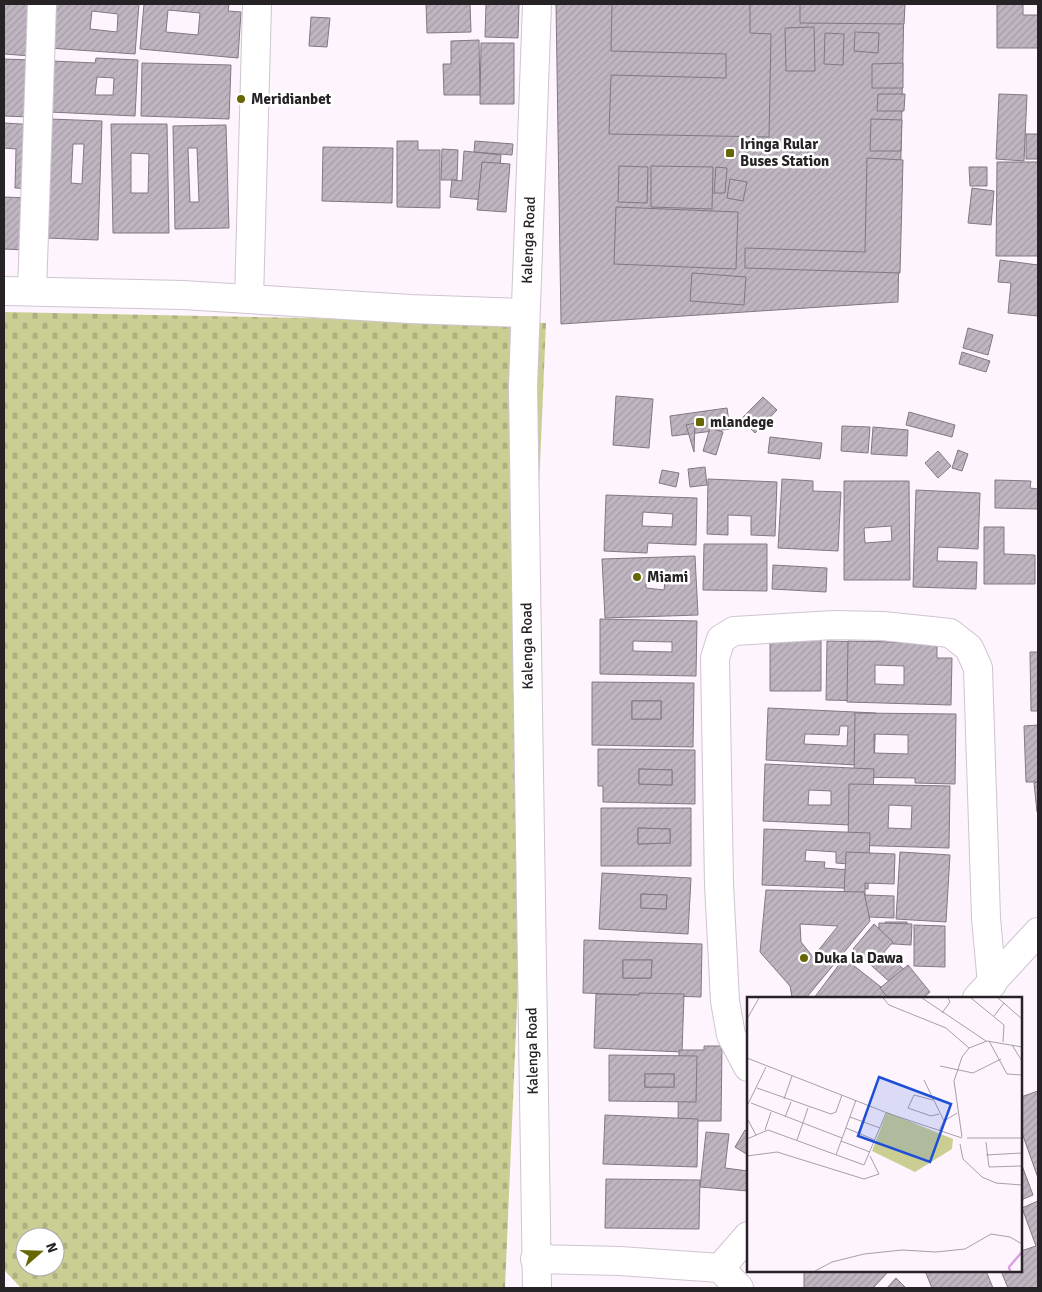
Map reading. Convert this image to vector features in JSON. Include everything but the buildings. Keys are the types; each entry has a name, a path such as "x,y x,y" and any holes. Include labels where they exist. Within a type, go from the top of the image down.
{"street":[{"path":"32,291 42,4"},
{"path":"249,299 257,4"},
{"name":"Kalenga Road","path":"537,1288 535,1259 523,387 538,4"},
{"path":"4,291 171,294 410,309 526,313"},
{"path":"747,1065 731,1035 725,1001 718,884 715,658 721,639 734,631 834,625 883,626 950,633 969,648 978,668 986,918 984,991"},
{"path":"984,991 1038,932"},
{"path":"720,1268 747,1237"},
{"path":"535,1259 620,1261 720,1268 739,1288"}],"green space":[{"path":"4,312 546,323 505,1288 21,1288 4,1270"}],"place":[{"name":"Meridianbet","path":"241,99"},
{"name":"Iringa Rular Buses Station","path":"730,153"},
{"name":"mlandege","path":"700,422"},
{"name":"Miami","path":"637,577"},
{"name":"Duka la Dawa","path":"804,958"}]}
